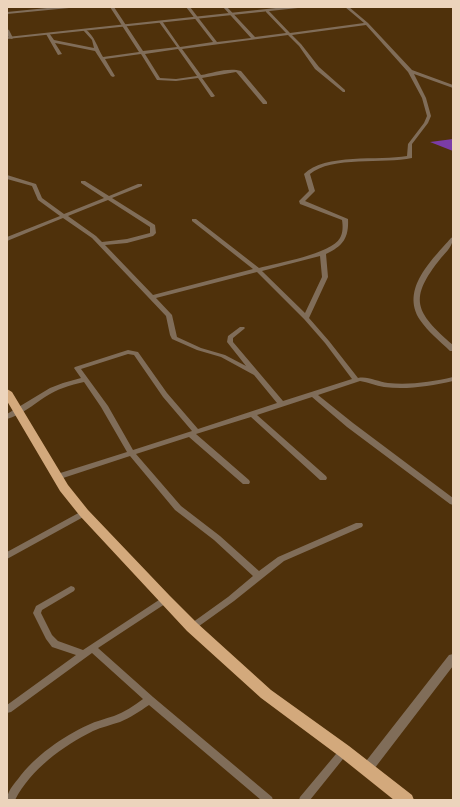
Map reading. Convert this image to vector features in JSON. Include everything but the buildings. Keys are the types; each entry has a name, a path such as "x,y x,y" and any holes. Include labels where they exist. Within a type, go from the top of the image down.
{"highway":[{"path":"7,392 13,415 84,514 165,600 192,627 266,694 344,751 406,800"}],"street":[{"path":"7,13 68,7"},
{"path":"112,7 159,79 166,80 233,71 239,72 265,103"},
{"path":"188,7 216,43"},
{"path":"225,7 254,39"},
{"path":"7,30 9,38 298,7"},
{"path":"151,297 323,253 340,244 344,234 345,221 342,218 302,203 302,201 312,191 307,174 309,171 332,163 410,157 410,144 426,123 428,116 424,98 410,70 367,24 347,7"},
{"path":"266,11 300,45 317,68 342,91"},
{"path":"161,22 169,31 178,47 213,96"},
{"path":"102,58 141,51 254,39 367,24"},
{"path":"85,30 94,40 97,45 97,50 113,76"},
{"path":"48,34 60,54"},
{"path":"53,41 97,50"},
{"path":"410,70 453,87"},
{"path":"7,177 34,185 40,199 85,230 101,244 172,319 171,330 174,338 199,349 223,356 255,373"},
{"path":"83,182 153,226 153,233 151,235 138,239 101,244"},
{"path":"7,239 140,185"},
{"path":"194,220 258,270 306,318 327,342 356,380"},
{"path":"453,239 420,283 415,297 417,309 423,320 439,337 453,348"},
{"path":"306,318 325,277 323,253"},
{"path":"242,328 230,337 230,342 282,404"},
{"path":"246,482 194,433 136,353 128,352 77,368 84,380 104,406 131,452 178,508 217,538 259,576"},
{"path":"57,477 356,380 366,378 378,384 405,386 453,378"},
{"path":"13,415 49,391 67,384 84,380"},
{"path":"313,394 350,425 453,502"},
{"path":"252,414 323,478"},
{"path":"7,556 84,514"},
{"path":"192,627 282,559 359,525"},
{"path":"71,589 39,608 37,613 49,638 55,644 88,651 150,700 268,800"},
{"path":"8,709 88,651 165,600"},
{"path":"367,770 453,658"},
{"path":"10,800 15,787 30,771 69,740 90,728 120,718 150,700"},
{"path":"304,800 344,751"}],"shaded area":[{"path":"453,139 453,151 430,142"}]}
